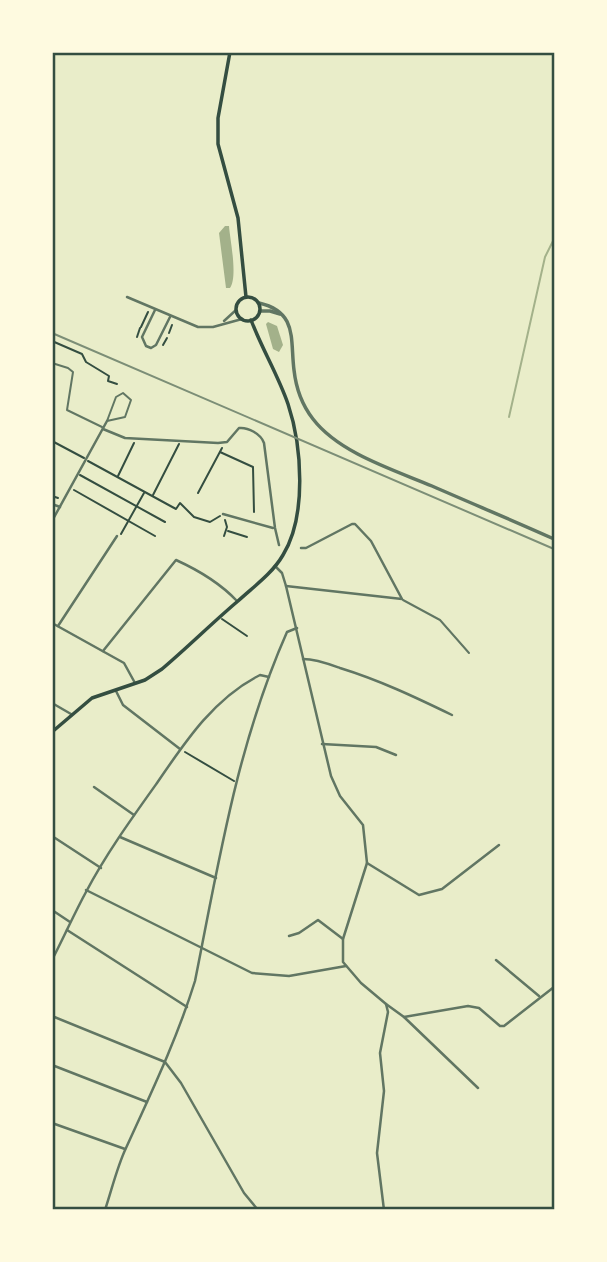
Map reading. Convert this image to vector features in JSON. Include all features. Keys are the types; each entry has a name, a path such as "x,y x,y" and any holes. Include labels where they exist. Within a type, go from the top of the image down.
{"main road":[{"path":"230,52 218,118 218,144 238,218 246,297"},
{"path":"246,297 254,298 259,303 258,316 251,320 242,319 236,310 240,300 246,297"},
{"path":"52,732 92,698 135,683 162,669 275,566 286,549 293,532 299,484 297,447 290,411 251,320"}],"street":[{"path":"127,297 198,327 207,328 242,319"},
{"path":"259,303 276,308 285,318 291,331 298,391 313,419 330,437 349,449 555,539"},
{"path":"155,310 142,337 146,346 151,348 156,345 170,316"},
{"path":"222,323 236,310"},
{"path":"260,311 270,310 285,318"},
{"path":"52,521 107,421"},
{"path":"103,428 125,438 136,439 225,443 239,428 263,438 279,545"},
{"path":"52,504 60,507"},
{"path":"223,514 275,528"},
{"path":"301,548 355,524 371,541 402,599"},
{"path":"58,626 117,536"},
{"path":"103,651 176,560 206,576 237,601"},
{"path":"275,566 282,573 286,586 322,744 336,789 363,825 367,863 343,939 342,957 361,983 404,1017 478,1088"},
{"path":"286,586 402,599"},
{"path":"52,623 124,663 135,683"},
{"path":"105,1209 125,1149 187,1007 235,782 268,677 287,632 297,628"},
{"path":"303,659 364,676 452,715"},
{"path":"52,960 86,890 180,749 225,699 257,676 268,677"},
{"path":"116,689 123,705 180,749"},
{"path":"52,703 71,714"},
{"path":"322,744 376,747 396,755"},
{"path":"94,787 134,815"},
{"path":"52,836 101,868"},
{"path":"120,836 216,878"},
{"path":"367,863 419,895 442,889 499,845"},
{"path":"86,890 259,975 289,976 346,966"},
{"path":"52,910 71,922"},
{"path":"289,936 299,933 318,920 343,939"},
{"path":"67,930 187,1007"},
{"path":"496,960 540,997"},
{"path":"404,1017 468,1006 479,1008 500,1026 504,1026 555,987"},
{"path":"384,1209 377,1153 384,1091 380,1053 387,1024 386,1004"},
{"path":"52,1016 164,1062 181,1083 244,1193 258,1209"},
{"path":"52,1065 147,1102"},
{"path":"52,1123 125,1149"}],"lane":[{"path":"52,363 73,372 67,410 103,428"},
{"path":"121,394 128,395 131,402 125,417 107,421 116,397 121,394"},
{"path":"402,599 440,620 469,653"}],"path":[{"path":"136,337 148,312"},
{"path":"169,333 172,325"},
{"path":"163,345 167,338"},
{"path":"52,341 82,354 86,362 109,376 108,381 117,384"},
{"path":"118,477 136,439"},
{"path":"52,441 176,509 180,503 194,517 210,522 223,514 227,527 224,536"},
{"path":"152,496 180,441"},
{"path":"198,493 225,443"},
{"path":"220,452 253,467 254,512"},
{"path":"79,474 165,522"},
{"path":"71,489 155,536"},
{"path":"117,536 122,534 145,492"},
{"path":"52,496 58,498"},
{"path":"226,530 247,537"},
{"path":"220,617 247,636"},
{"path":"180,749 235,782"}],"shaded area":[{"path":"225,226 229,226 233,258 230,288 226,288 219,233"},
{"path":"268,322 277,326 283,345 279,352 273,349 266,324"}],"waterway":[{"path":"509,417 545,257 554,239"}],"railway":[{"path":"52,333 554,549"}]}
